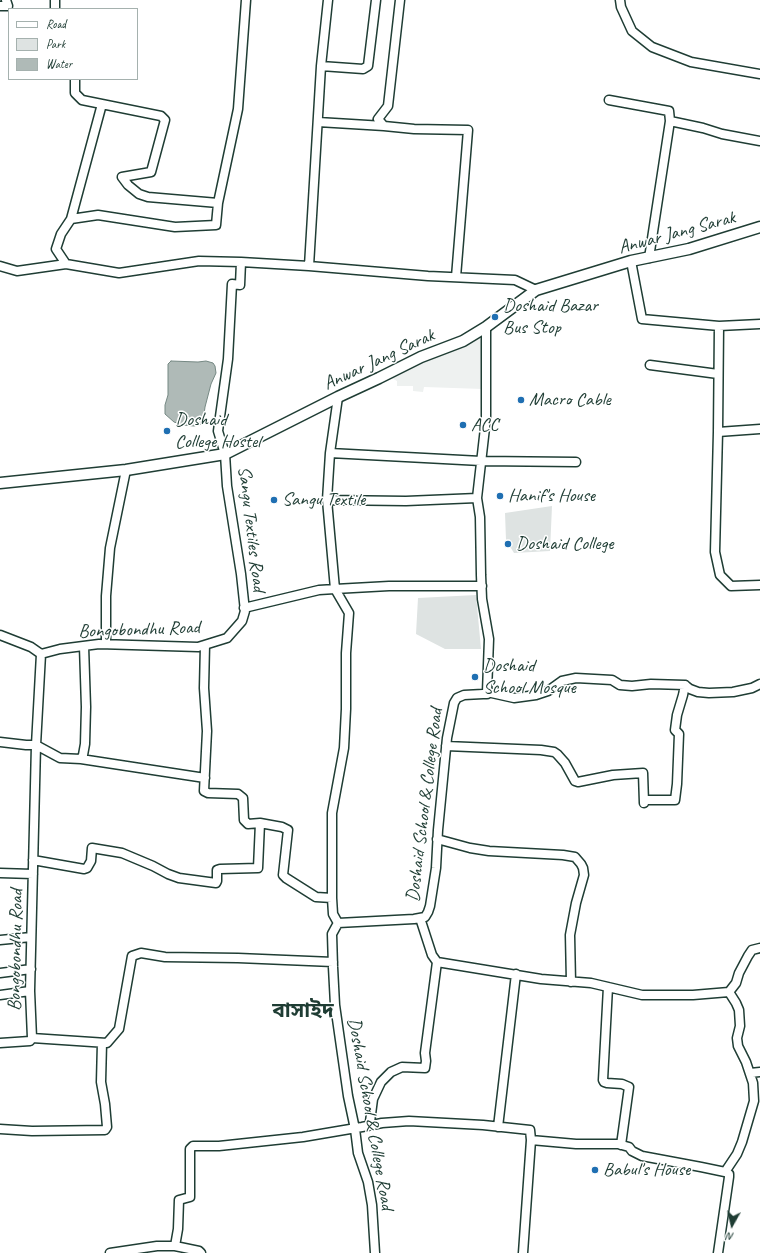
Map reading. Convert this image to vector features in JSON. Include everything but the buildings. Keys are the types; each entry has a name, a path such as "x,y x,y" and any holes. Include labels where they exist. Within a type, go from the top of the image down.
{"main road":[{"name":"Anwar Jang Sarak","path":"0,483 126,470 225,454 421,357 462,341 486,327 536,290 631,261 689,249 742,234 760,227"}],"street":[{"path":"0,6 8,6 6,0"},
{"path":"71,219 98,216 175,227 201,227 216,225 218,203 238,109 246,0"},
{"path":"309,266 321,66 328,0"},
{"path":"321,66 363,69 368,66 376,0"},
{"path":"384,126 378,119 388,106 400,0"},
{"path":"620,0 621,7 632,31 652,47 691,62 760,74"},
{"path":"75,80 75,93 82,100 161,116 165,120 151,172 122,177 128,185 139,194 148,197 218,203"},
{"path":"609,100 669,112 670,121 648,258"},
{"path":"66,264 56,250 61,234 71,219 102,104"},
{"path":"670,121 703,128 722,134 760,141"},
{"path":"318,122 414,129 468,130 456,277"},
{"path":"0,266 17,271 66,264 119,273 199,261 241,262 428,276 515,280 536,290"},
{"path":"631,261 642,320 719,326 760,324"},
{"name":"Sangu Textiles Road","path":"241,262 240,285 232,284 228,359 218,431 225,454 227,486 244,608"},
{"path":"719,326 715,552 720,575 731,586 760,585"},
{"path":"486,327 486,407 477,498 480,517 482,599 489,639 487,692 514,698 536,695 548,691 562,681 576,678 612,680 620,684 632,686 651,684 685,685 690,690 709,693 726,693 752,688 760,684"},
{"path":"650,365 718,374"},
{"path":"338,397 330,453 327,500 335,589 349,613 346,653 344,748 332,813 332,898 333,914 338,923"},
{"path":"718,432 760,429"},
{"path":"330,453 481,461 576,462"},
{"path":"106,640 106,596 110,548 126,470"},
{"path":"327,500 406,501 477,498"},
{"path":"244,608 319,590 389,586 482,586"},
{"name":"Bongobondhu Road","path":"32,1038 30,969 36,745 41,654 60,649 99,644 198,647 227,638 242,621 244,608"},
{"path":"0,635 31,647 41,654"},
{"path":"205,645 204,688 207,731 204,791 208,793 238,794 243,798 244,820 248,824 260,823 282,827 288,830 283,875 316,897 332,898"},
{"path":"81,759 83,755 86,707 84,646"},
{"path":"446,746 541,750 554,752 565,764 575,781 578,782 613,775 643,773 644,802 674,800 677,784 679,734 675,730 677,715 685,685"},
{"name":"Doshaid School & College Road","path":"375,1253 372,1205 368,1182 358,1153 355,1128 344,1072 335,1005 332,934 338,923 414,919 424,916 428,912 436,868 437,839 446,746 454,703 457,698 464,695 487,694 487,692"},
{"path":"0,742 36,745 60,758 81,759 205,778"},
{"path":"33,860 87,868 91,861 92,848 122,853 179,878 216,883 217,870 220,868 258,868 260,823"},
{"path":"437,839 470,848 489,851 575,857 581,864 584,875 576,903 570,935 570,982"},
{"path":"0,874 33,874"},
{"path":"368,1126 370,1122 373,1099 381,1082 391,1072 402,1068 425,1068 425,1053 437,962 432,955 420,918"},
{"path":"0,940 31,937"},
{"path":"437,962 541,979 591,983 642,994 693,995 729,992 736,983 739,973 752,950 760,948"},
{"path":"0,1129 32,1131 106,1129 105,1104 101,1082 102,1043 107,1043 119,1029 132,956 141,953 165,957 333,962"},
{"path":"0,973 30,969"},
{"path":"498,1127 516,974"},
{"path":"608,987 603,1080 607,1083 629,1086 621,1145"},
{"path":"0,995 30,991"},
{"path":"725,1172 737,1154 742,1142 754,1100 753,1083 746,1062 738,1046 737,1038 740,1026 739,1010 729,992"},
{"name":"Bongobondhu Road","path":"0,1043 30,1041 32,1038 102,1043"},
{"path":"750,1073 760,1072"},
{"path":"175,1246 178,1229 179,1200 190,1197 191,1147 219,1146 303,1137 382,1123 409,1121 530,1130 531,1140 523,1253"},
{"path":"531,1140 621,1145 629,1147 632,1151 642,1156 729,1174 718,1253"},
{"path":"110,1253 157,1246 175,1246 199,1251 201,1253"}],"shaded area":[{"path":"480,330 483,389 424,387 423,392 413,391 413,386 397,386 397,381 388,376"}],"green space":[{"path":"552,506 550,551 514,553 506,540 505,513"},
{"path":"476,595 481,649 445,649 416,634 418,598"}],"water":[{"path":"171,361 206,361 213,363 215,366 216,373 211,384 202,424 194,426 183,425 174,422 165,414 165,405 168,395 168,364"}],"place":[{"name":"Doshaid Bazar Bus Stop","path":"495,317"},
{"name":"Macro Cable","path":"521,400"},
{"name":"ACC","path":"463,425"},
{"name":"Doshaid College Hostel","path":"167,431"},
{"name":"Hanif's House","path":"500,496"},
{"name":"Sangu Textile","path":"274,500"},
{"name":"Doshaid College","path":"508,544"},
{"name":"Doshaid School Mosque","path":"475,677"},
{"name":"Babul's House","path":"595,1170"}],"district":[{"name":"বাসাইদ","path":"303,1011"}]}
